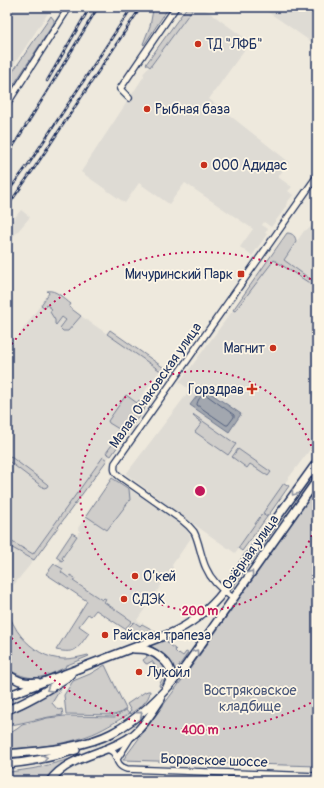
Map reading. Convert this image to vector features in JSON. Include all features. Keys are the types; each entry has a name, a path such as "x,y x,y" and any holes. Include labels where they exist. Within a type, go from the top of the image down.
{"main road":[{"name":"Озёрная улица","path":"7,696 169,634 183,627 205,611 224,592 317,462"},
{"name":"Озёрная улица","path":"7,754 69,747 88,742 109,735 136,718 173,682 185,667 317,480"},
{"path":"129,650 146,650 162,658 171,671 166,689"},
{"path":"7,710 52,688 82,668"},
{"path":"7,674 19,681 30,683 49,680"},
{"path":"50,781 58,772 71,763 118,744 132,736 145,722 173,682"},
{"path":"7,764 38,760 70,752 97,742 109,735"}],"street":[{"path":"7,104 69,7"},
{"path":"128,98 120,89 176,7"},
{"name":"Малая Очаковская улица","path":"224,592 207,570 202,560 195,534 191,528 115,473 115,464 317,176"},
{"path":"224,592 234,598"},
{"path":"117,759 132,736"},
{"name":"Боровское шоссе","path":"104,749 113,752 118,764 127,769 317,776"}],"shaded area":[{"path":"7,7 52,7 7,75"},
{"path":"194,7 202,7 250,42 209,99 289,162 278,177 292,187 288,191 293,195 286,204 287,206 271,227 264,222 262,225 268,229 265,233 267,234 252,256 240,247 253,229 185,183 169,204 139,183 125,203 81,172 144,76 143,74"},
{"path":"260,7 317,7 317,46 280,20"},
{"path":"21,210 30,217 7,244 7,227"},
{"path":"317,219 317,442 287,480 235,553 126,474 190,390 179,382 233,310 273,253 284,260 304,231 310,228"},
{"path":"49,293 160,370 137,402 145,408 34,560 7,593 7,352"},
{"path":"112,478 185,526 191,538 172,565 173,568 137,620 142,624 140,626 104,602 104,598 102,600 73,580 74,578 69,578 55,568 80,531 78,528"}],"green space":[{"path":"154,7 169,7 144,45 143,44 150,26"},
{"path":"187,7 194,7 150,67 146,64"},
{"path":"51,16 54,23 7,95 7,80"},
{"path":"287,233 294,236 296,242 284,260 317,284 317,288 274,260 235,311 233,310"},
{"path":"47,291 54,291 60,295 71,304 69,307 81,316 68,331 63,331 60,328 66,320 62,317 56,325 50,312 52,309 47,305 45,308 41,305 49,293"},
{"path":"110,330 167,370 168,374 161,374 162,372 107,334"},
{"path":"126,395 137,403 139,400 146,404 146,406 111,456 106,453 122,431 108,421"},
{"path":"194,415 236,444 228,455 195,432 202,423 193,416"},
{"path":"238,449 271,472 268,476 250,464 247,468 232,457"},
{"path":"7,454 47,484 47,487 44,488 7,460"},
{"path":"103,457 107,460 34,560 7,545 7,539 33,554"},
{"path":"317,465 317,474 258,557 253,554"},
{"path":"112,478 129,489 130,500 107,530 86,516"},
{"path":"284,483 289,486 268,516 263,513"},
{"name":"Востряковское кладбище","path":"317,488 317,766 123,760 187,673"},
{"path":"262,514 267,517 242,551 238,548"},
{"path":"72,533 77,536 62,558 64,560 62,561 56,557"},
{"path":"54,564 63,569 61,572 69,578 70,575 75,578 73,581 102,600 104,598 106,599 104,602 132,621 125,629 96,610 91,616 88,614 79,626 89,633 76,649 73,651 56,650 87,601 46,574"},
{"path":"7,611 21,636 40,652 58,659 89,656 38,678 25,677 9,670 7,668"},
{"path":"134,622 140,626 142,624 155,632 136,640 126,630"},
{"path":"168,637 170,639 167,642 176,650 175,651 178,654 179,653 183,656 186,652 188,653 176,670 164,656 149,645"},
{"path":"141,652 147,654 158,660 165,669 166,674 160,687 159,685 163,678 152,661 147,664 145,663 143,660 147,657 146,654 135,653"},
{"path":"105,665 126,709 114,715 66,714 64,695 73,681 90,674"},
{"path":"60,687 61,688 52,703 58,710 62,709 63,715 7,726 7,714 25,707"},
{"path":"150,691 146,701 130,714 129,713 131,711 127,704"},
{"path":"126,710 129,714 93,734 47,746 7,749 7,735 22,725 47,718 65,716 115,717"},
{"path":"70,759 57,768 45,781 7,781 7,773 37,768"}],"water":[{"path":"203,388 241,414 229,432 190,405"}],"railway":[{"path":"47,81 90,7"},
{"path":"7,156 98,7"},
{"path":"7,193 28,165 132,7"},
{"path":"7,207 141,7"}],"place":[{"name":"ТД \"ЛФБ\"","path":"198,44"},
{"name":"Рыбная база","path":"147,109"},
{"name":"ООО Адидас","path":"204,165"},
{"name":"Мичуринский Парк","path":"241,274"},
{"name":"Магнит","path":"273,348"},
{"name":"Горздрав","path":"252,389"},
{"name":"О’кей","path":"135,576"},
{"name":"СДЭК","path":"124,599"},
{"name":"Райская трапеза","path":"105,635"},
{"name":"Лукойл","path":"139,672"}]}
